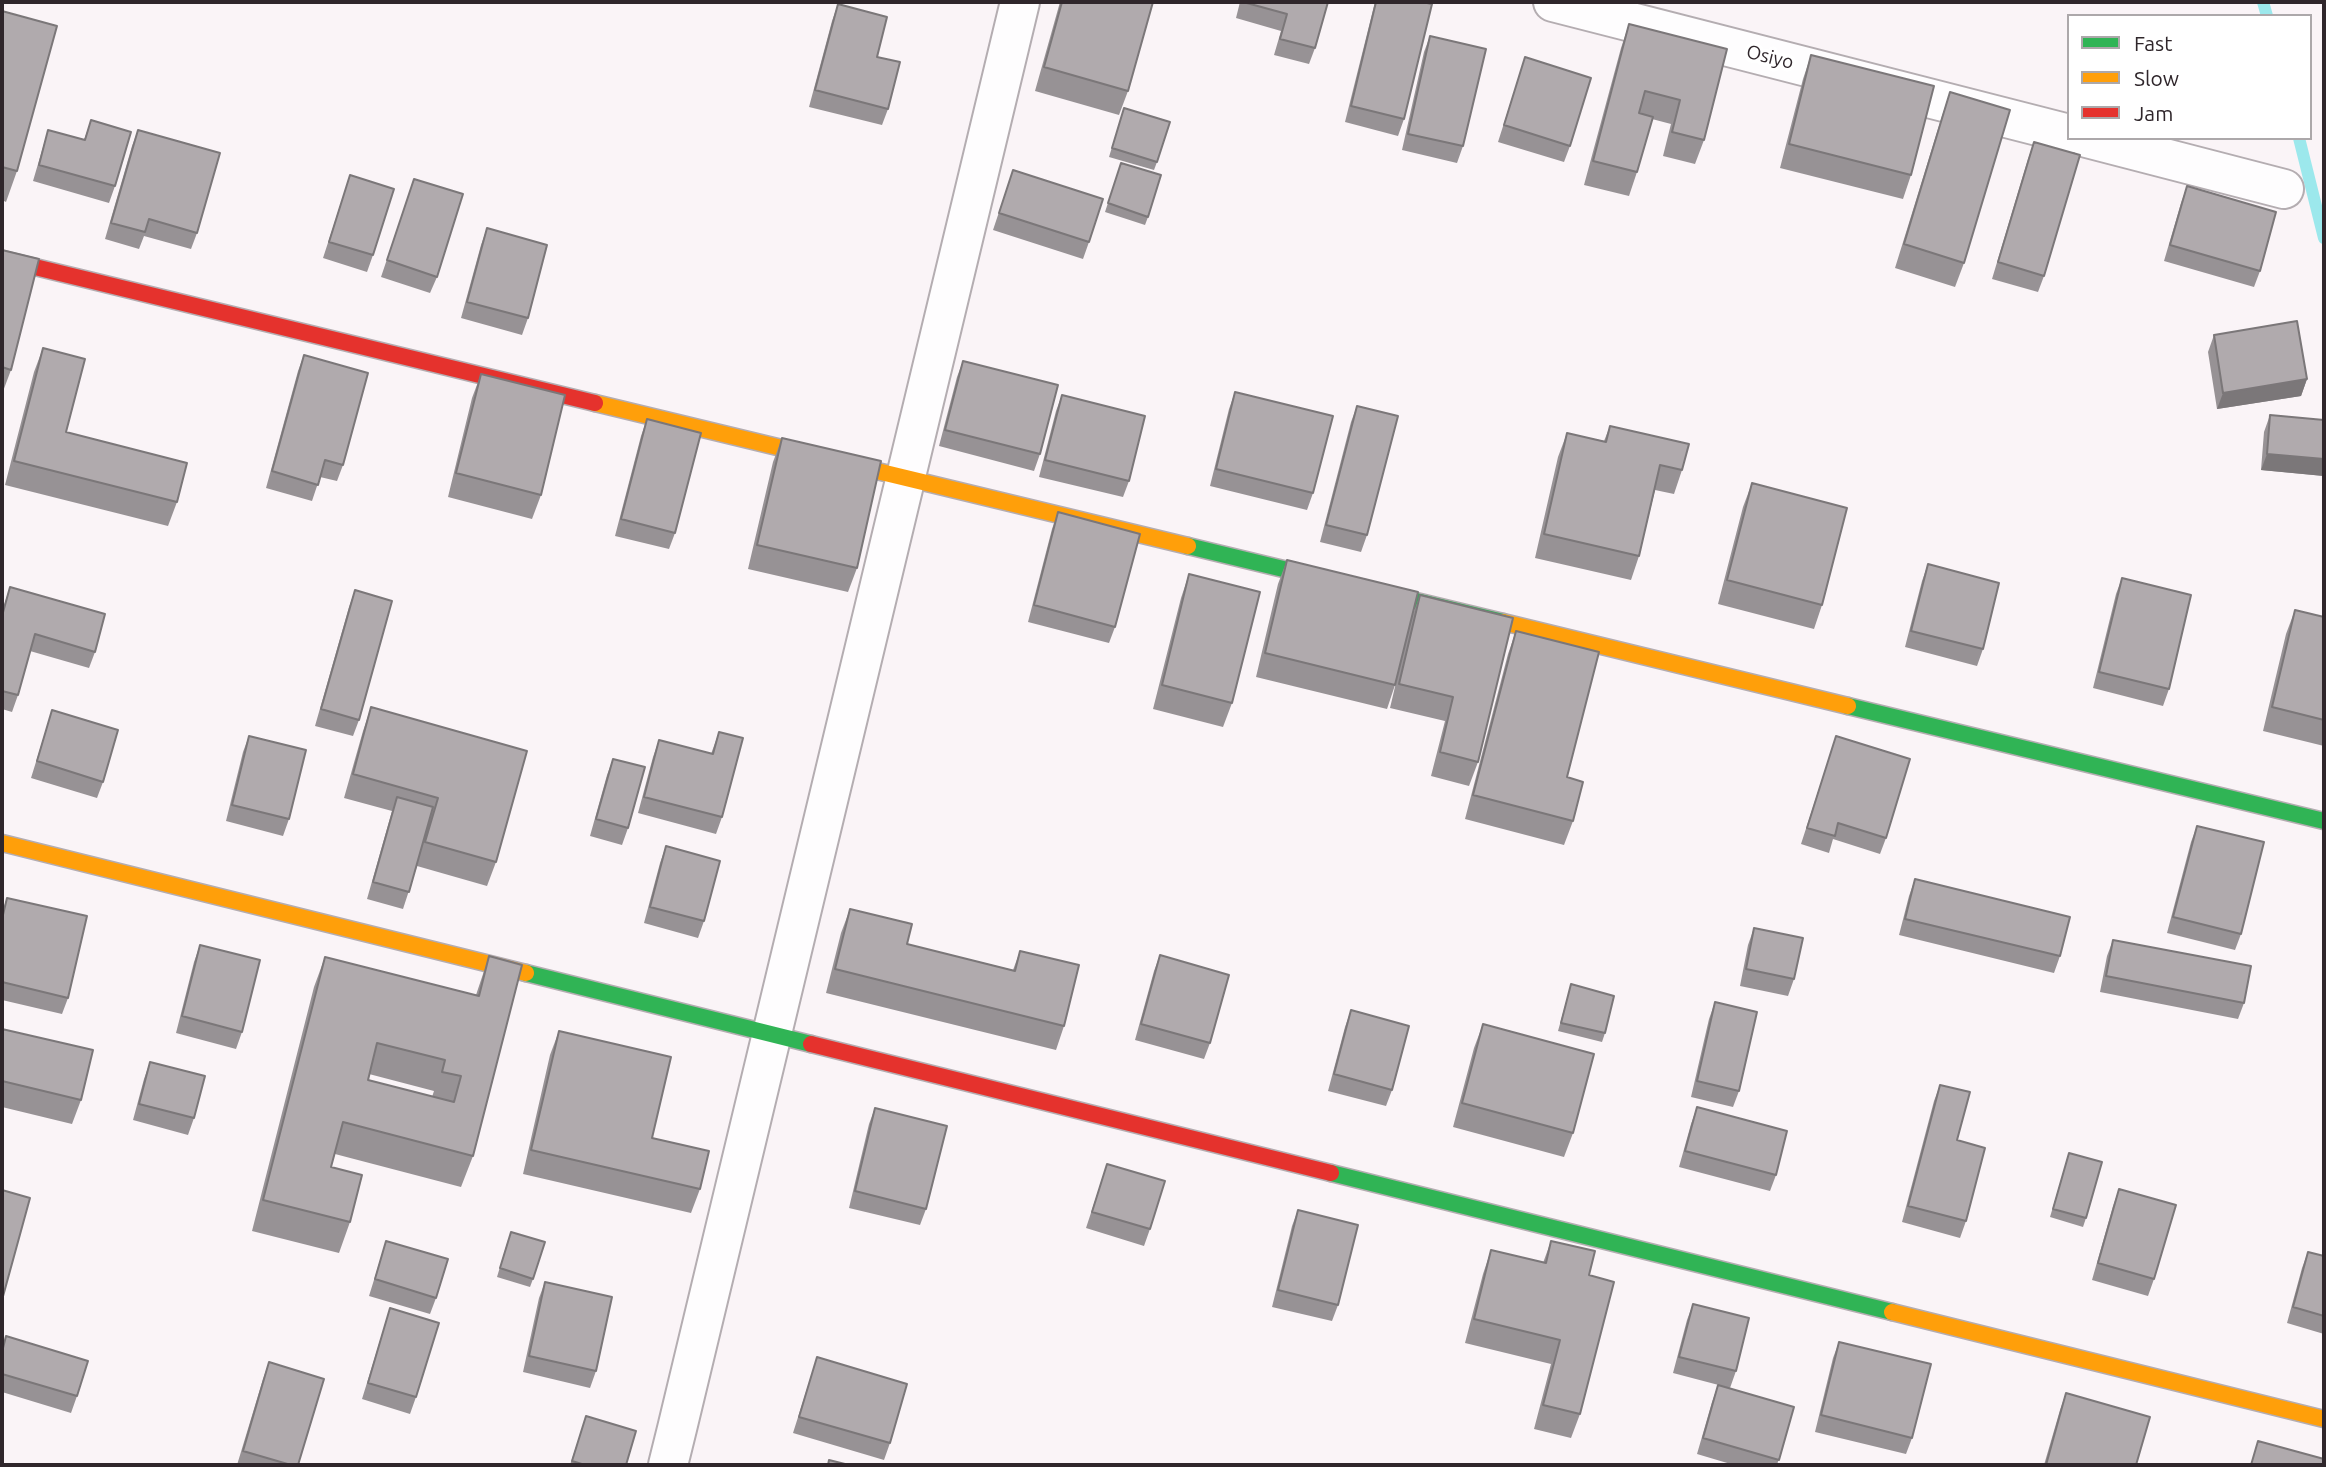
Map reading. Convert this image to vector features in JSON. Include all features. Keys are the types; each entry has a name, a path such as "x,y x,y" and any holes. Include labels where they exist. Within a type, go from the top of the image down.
{"street":[{"path":"667,1465 775,1035 905,475 1020,2"},
{"name":"Osiyo","path":"1553,2 2067,133"},
{"path":"2095,140 2284,189"},
{"path":"2,259 905,475 2324,821"},
{"path":"2,843 2324,1419"}],"building":[{"path":"1062,2 1153,2 1128,91 1044,67"},
{"path":"1243,2 1328,2 1315,48 1280,39 1287,14"},
{"path":"1376,2 1432,4 1404,119 1351,106"},
{"path":"838,4 887,17 877,57 900,62 888,109 815,90"},
{"path":"2,11 57,26 17,171 2,167"},
{"path":"1629,24 1727,49 1704,140 1672,132 1680,100 1645,91 1639,113 1653,117 1637,172 1593,161"},
{"path":"1430,36 1486,49 1463,146 1408,134"},
{"path":"1811,55 1934,86 1911,175 1789,144"},
{"path":"1525,57 1591,78 1570,146 1504,125"},
{"path":"1950,92 2010,110 1964,263 1904,244"},
{"path":"1124,108 1170,122 1157,162 1112,148"},
{"path":"91,120 131,132 115,186 39,165 48,130 85,140"},
{"path":"138,130 220,153 197,233 149,219 145,232 111,223"},
{"path":"2034,142 2080,155 2044,276 1998,262"},
{"path":"1121,163 1161,175 1148,217 1108,203"},
{"path":"1013,170 1103,199 1089,242 999,213"},
{"path":"350,175 394,189 373,255 329,242"},
{"path":"414,179 463,194 437,277 387,260"},
{"path":"2187,186 2276,212 2260,271 2170,245"},
{"path":"487,228 547,245 528,318 467,302"},
{"path":"2,250 39,259 11,370 2,367"},
{"path":"2297,321 2307,379 2223,393 2214,335"},
{"path":"43,348 85,359 66,432 187,463 177,502 14,461"},
{"path":"304,355 368,373 343,465 325,460 318,485 272,471"},
{"path":"963,361 1058,385 1040,454 945,430"},
{"path":"481,374 565,395 541,495 456,473"},
{"path":"1235,392 1333,416 1313,493 1216,469"},
{"path":"1062,395 1145,416 1129,481 1045,460"},
{"path":"1357,406 1398,416 1367,535 1326,525"},
{"path":"2270,415 2324,420 2324,459 2267,454"},
{"path":"647,419 701,433 675,533 621,519"},
{"path":"1610,426 1689,444 1682,470 1660,465 1639,556 1544,534 1567,433 1606,442"},
{"path":"782,438 881,461 857,568 757,545"},
{"path":"1752,483 1847,508 1822,605 1727,580"},
{"path":"1058,512 1140,534 1115,627 1034,605"},
{"path":"1287,560 1418,592 1395,685 1265,653"},
{"path":"1928,564 1999,583 1983,649 1911,631"},
{"path":"1189,574 1260,592 1232,703 1162,685"},
{"path":"2122,578 2191,595 2169,689 2099,672"},
{"path":"10,587 105,614 95,652 35,634 18,695 2,691 2,616"},
{"path":"355,590 392,601 359,720 321,709"},
{"path":"1420,595 1513,618 1478,762 1440,752 1453,697 1399,684"},
{"path":"2295,610 2324,617 2324,720 2272,707"},
{"path":"1516,631 1599,652 1567,777 1583,782 1573,821 1473,795"},
{"path":"371,707 527,751 496,862 425,842 438,798 353,774"},
{"path":"52,710 118,730 103,782 37,761"},
{"path":"719,732 743,738 722,817 644,797 659,740 713,754"},
{"path":"249,736 306,750 289,819 232,805"},
{"path":"1836,736 1910,759 1886,838 1838,823 1835,836 1807,828"},
{"path":"613,759 645,767 628,828 596,819"},
{"path":"397,797 433,807 409,892 373,882"},
{"path":"2197,826 2264,842 2241,934 2173,917"},
{"path":"666,846 720,861 704,921 650,907"},
{"path":"1915,879 2070,917 2060,956 1905,919"},
{"path":"7,898 87,916 68,998 2,982 2,919"},
{"path":"850,909 912,924 907,944 1015,971 1020,951 1079,965 1064,1026 835,969"},
{"path":"1754,928 1803,938 1794,979 1746,969"},
{"path":"2113,940 2251,966 2244,1003 2106,976"},
{"path":"200,945 260,960 242,1032 182,1016"},
{"path":"1160,955 1229,975 1210,1043 1141,1024"},
{"path":"489,956 522,965 473,1156 343,1122 331,1167 362,1175 350,1222 263,1200 325,957 479,996","holes":["377,1043 445,1060 442,1072 461,1076 454,1102 368,1080"]},
{"path":"1571,984 1614,996 1605,1033 1561,1023"},
{"path":"1715,1002 1757,1012 1739,1091 1697,1081"},
{"path":"1351,1010 1409,1026 1392,1090 1334,1074"},
{"path":"1483,1024 1594,1054 1573,1133 1462,1103"},
{"path":"2,1029 93,1050 81,1100 2,1081"},
{"path":"559,1031 671,1057 652,1138 709,1151 700,1189 531,1150"},
{"path":"150,1062 205,1076 194,1118 139,1104"},
{"path":"1940,1085 1970,1092 1957,1140 1985,1148 1966,1221 1908,1206"},
{"path":"1697,1107 1787,1131 1776,1175 1685,1151"},
{"path":"875,1108 947,1126 926,1209 855,1191"},
{"path":"2069,1153 2102,1162 2086,1218 2053,1209"},
{"path":"1107,1164 1165,1181 1150,1229 1092,1212"},
{"path":"2119,1189 2176,1205 2154,1279 2098,1263"},
{"path":"2,1190 30,1198 2,1300"},
{"path":"1298,1210 1358,1225 1338,1305 1278,1290"},
{"path":"511,1232 545,1242 533,1279 500,1268"},
{"path":"386,1241 448,1259 436,1298 375,1279"},
{"path":"1551,1241 1595,1251 1589,1275 1614,1282 1580,1414 1543,1405 1560,1340 1474,1319 1491,1250 1546,1263"},
{"path":"2308,1252 2324,1256 2324,1316 2293,1307"},
{"path":"545,1282 612,1297 596,1371 529,1356"},
{"path":"1693,1304 1749,1318 1736,1371 1679,1357"},
{"path":"390,1308 439,1323 416,1397 368,1383"},
{"path":"6,1336 88,1361 77,1396 2,1374 2,1352"},
{"path":"1839,1342 1931,1364 1912,1438 1821,1415"},
{"path":"817,1357 907,1384 890,1443 799,1417"},
{"path":"269,1362 324,1379 298,1465 243,1451"},
{"path":"1718,1385 1794,1407 1779,1460 1703,1438"},
{"path":"2066,1393 2150,1417 2136,1465 2046,1465"},
{"path":"586,1416 636,1431 626,1465 585,1465 572,1461"},
{"path":"2258,1441 2324,1459 2324,1465 2251,1465"},
{"path":"829,1460 849,1465 828,1465"}],"waterway":[{"path":"2263,2 2266,14"},
{"path":"2300,140 2324,238"}],"traffic: fast":[{"path":"1188,546 1503,622"},
{"path":"1848,706 2324,821"},
{"path":"526,973 811,1044"},
{"path":"1331,1173 1892,1312"}],"traffic: slow":[{"path":"595,403 1188,546"},
{"path":"1503,622 1848,706"},
{"path":"2,843 526,973"},
{"path":"1892,1312 2324,1419"}],"traffic: jam":[{"path":"2,259 595,403"},
{"path":"811,1044 1331,1173"}]}
